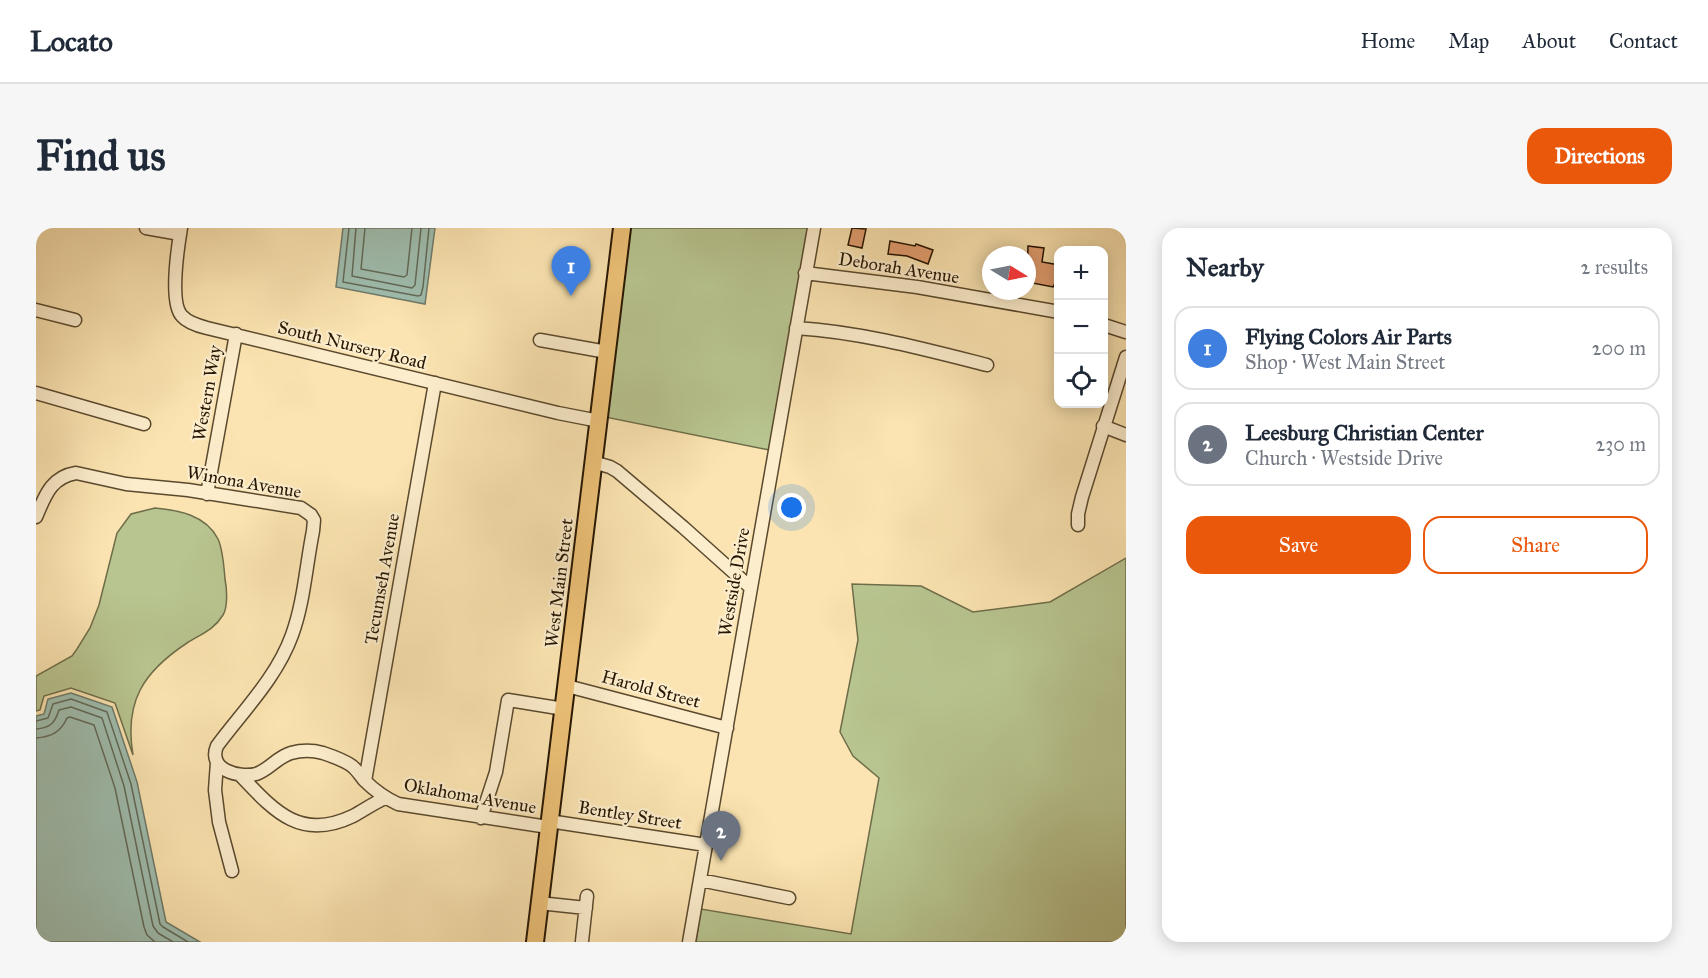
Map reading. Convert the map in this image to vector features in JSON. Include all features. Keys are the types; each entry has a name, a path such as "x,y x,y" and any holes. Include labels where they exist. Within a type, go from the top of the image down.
{"main road":[{"name":"West Main Street","path":"535,942 622,228"}],"street":[{"path":"146,228 180,231"},
{"name":"Westside Drive","path":"689,942 814,228"},
{"name":"South Nursery Road","path":"180,231 175,282 178,310 188,321 207,328 599,421"},
{"name":"Deborah Avenue","path":"806,273 917,287 1054,311"},
{"path":"36,310 75,320"},
{"path":"1108,326 1126,332"},
{"path":"796,328 820,329 901,343 987,365"},
{"name":"Western Way","path":"207,494 236,334"},
{"path":"540,340 607,352"},
{"path":"1078,525 1082,497 1126,357"},
{"name":"Tecumseh Avenue","path":"365,781 435,383"},
{"path":"36,393 144,424"},
{"path":"1103,426 1126,435"},
{"path":"593,462 617,471 750,587"},
{"name":"Winona Avenue","path":"36,517 54,481 76,473 126,483 301,508 311,515 314,520 298,616 291,637 272,674 217,746 215,756 217,762"},
{"name":"Harold Street","path":"567,686 727,728"},
{"path":"481,818 496,772 508,700 564,709"},
{"path":"217,762 230,773 241,776 261,772 279,758 289,754 311,751 352,766 365,781 386,798 345,819 321,826 310,826 291,820 260,796 241,776"},
{"path":"217,762 215,790 219,822 232,870"},
{"name":"Oklahoma Avenue","path":"386,798 398,804 481,818 549,824"},
{"name":"Bentley Street","path":"549,824 706,845"},
{"path":"700,880 789,898"},
{"path":"539,903 587,902 582,941"}],"green space":[{"path":"628,228 815,228 779,452 605,417"},
{"path":"155,508 191,515 213,531 222,553 226,603 225,612 216,624 159,665 140,690 131,719 133,755 115,703 71,688 44,696 40,710 36,711 36,676 72,656 77,649 90,628 99,605 117,533 131,514"},
{"path":"1126,558 1126,942 696,942 701,909 851,934 879,778 853,756 840,732 858,640 852,584 921,586 973,612 1050,602"}],"water":[{"path":"343,228 435,228 425,304 336,287"},
{"path":"71,693 112,707 137,782 166,922 200,942 36,942 36,716 44,714 48,699"}],"building":[{"path":"852,228 866,229 862,248 848,245"},
{"path":"890,241 915,246 916,244 933,250 928,264 907,256 888,254"},
{"path":"1036,247 1044,248 1042,262 1054,264 1053,287 1036,284"}],"place":[{"name":"Flying Colors Air Parts","path":"571,296"},
{"name":"Leesburg Christian Center","path":"721,861"}]}
